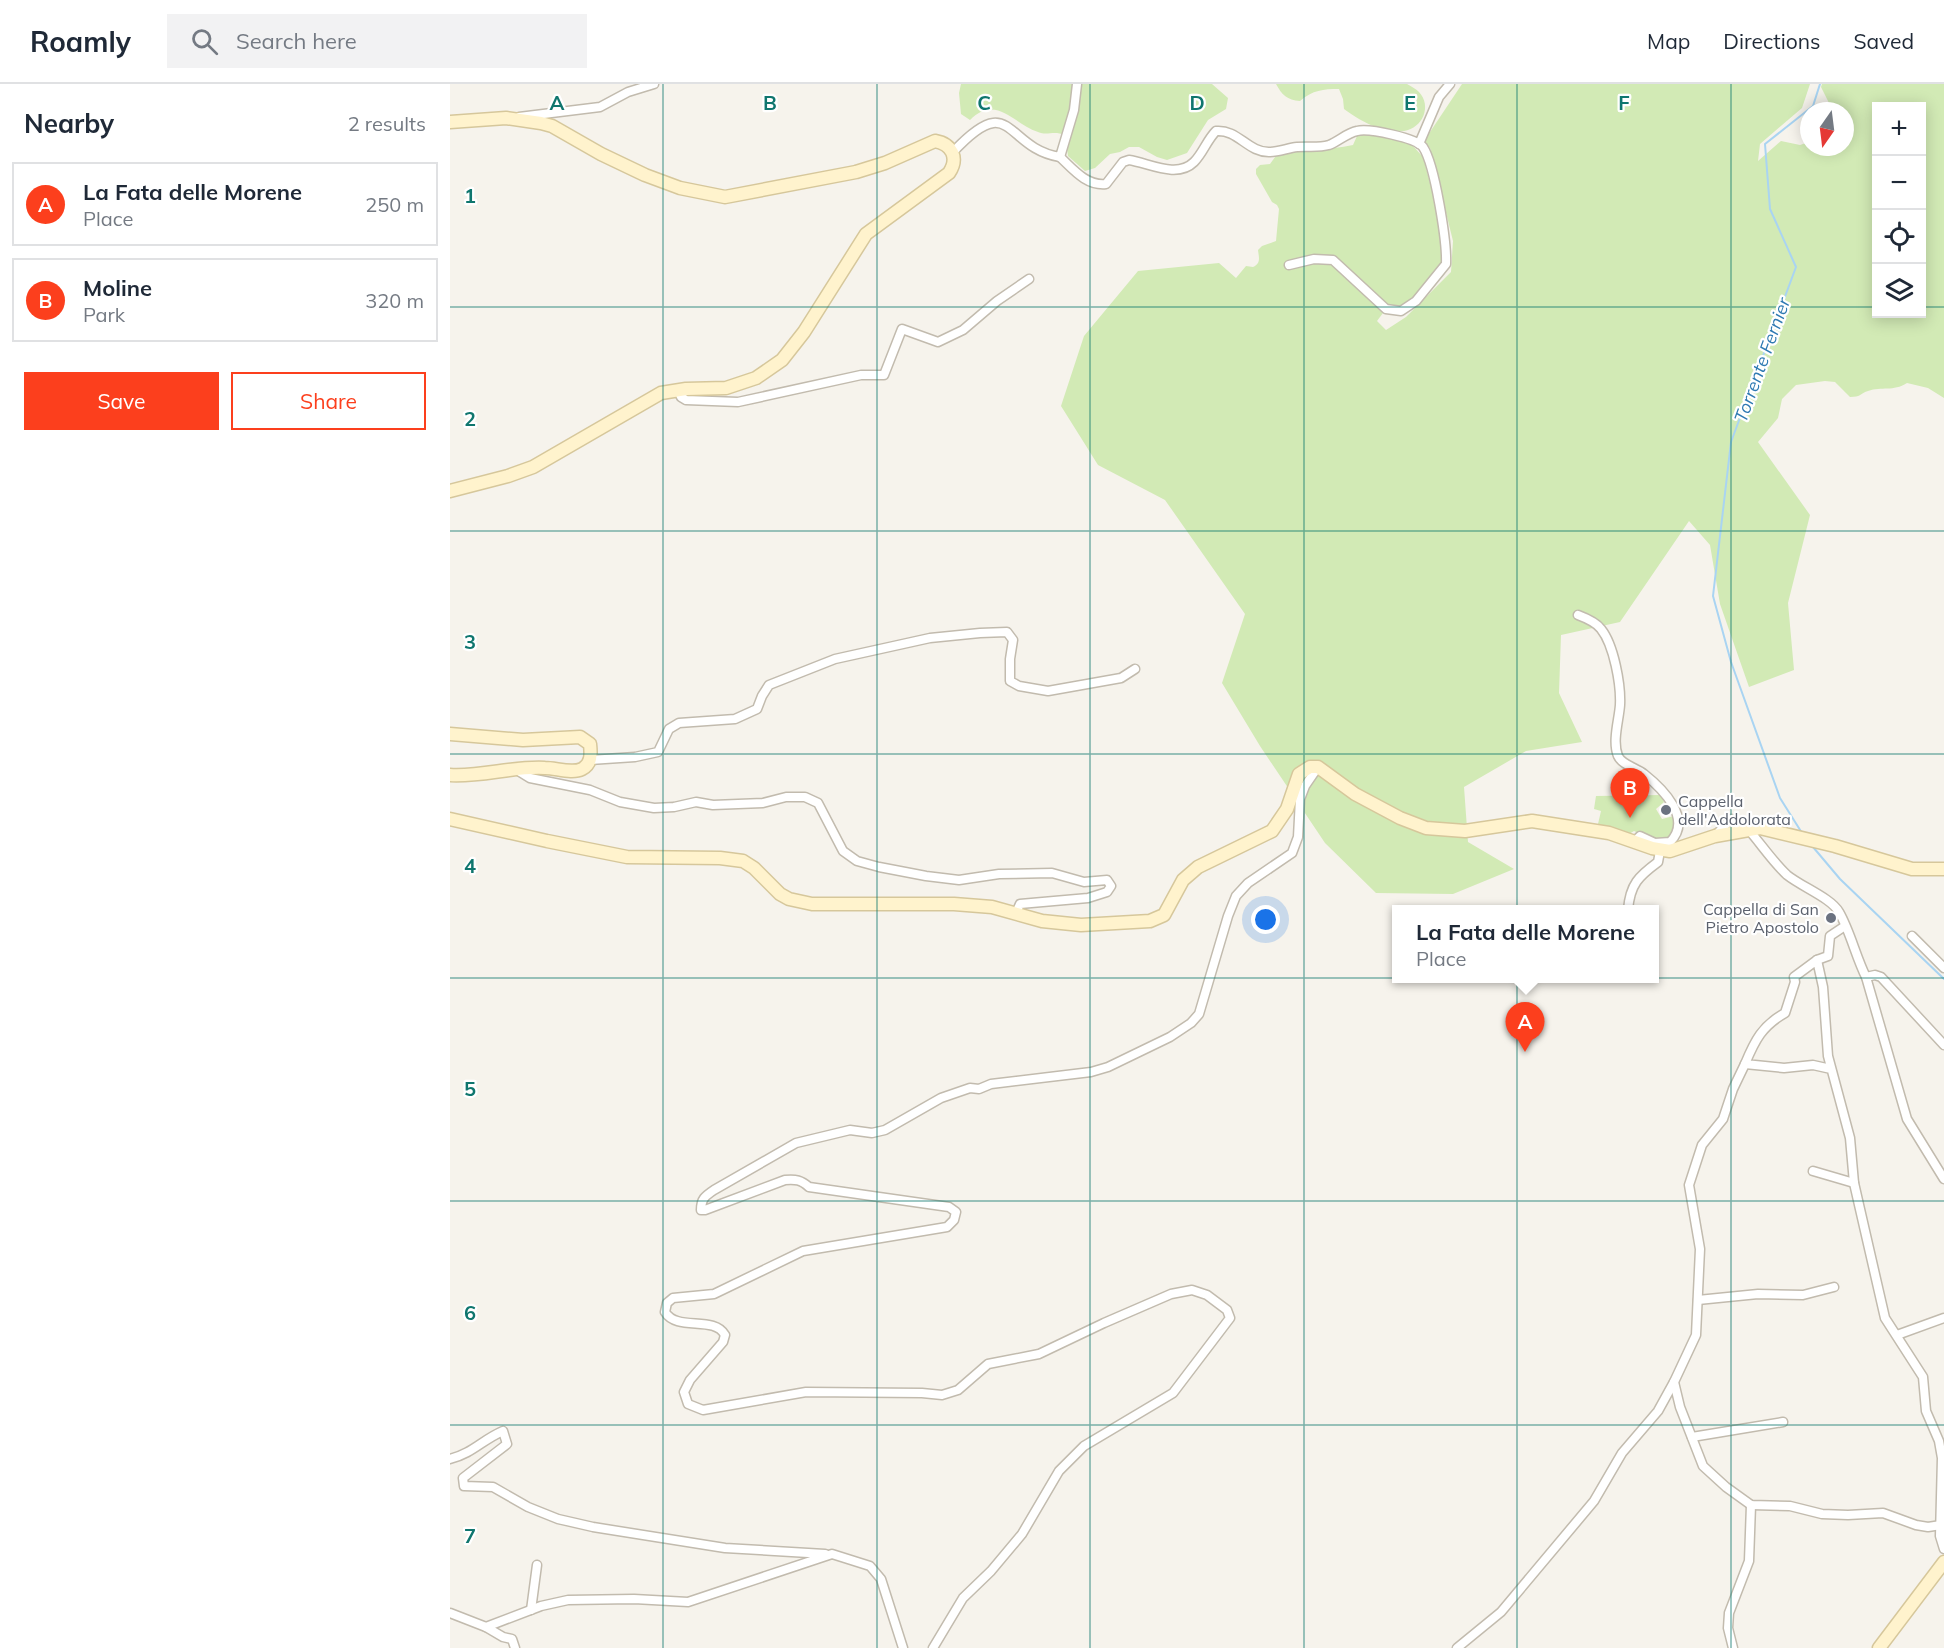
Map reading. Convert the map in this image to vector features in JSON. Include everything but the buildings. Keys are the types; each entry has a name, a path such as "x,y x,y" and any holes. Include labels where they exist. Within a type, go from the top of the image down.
{"street":[{"path":"450,122 506,118 600,106 628,92 654,84"},
{"path":"1060,157 1074,110 1077,84"},
{"path":"1419,144 1439,97 1450,84"},
{"path":"450,491 533,467 661,393 726,388 756,378 782,360 804,332 866,234 949,172 954,161 953,153 947,145 935,141 885,163 856,172 725,197 680,188 645,175 601,154 552,126 506,118"},
{"path":"953,153 985,124 998,122 1012,129 1044,154 1060,157 1087,181 1100,185 1106,184 1123,162 1129,160 1169,170 1183,170 1193,163 1216,131 1223,130 1260,151 1270,152 1296,147 1326,146 1357,131 1368,130 1414,141 1423,148 1431,168 1441,213 1446,257 1444,268 1416,302 1401,311 1386,309 1341,265 1327,258 1289,266"},
{"path":"678,390 681,397 686,400 738,402 861,375 884,375 902,329 938,342 963,330 997,301 1029,279"},
{"path":"1578,615 1594,622 1601,629 1611,651 1620,703 1617,737 1619,759 1644,773 1675,807 1678,815 1678,827 1670,842 1655,843 1640,836 1635,841"},
{"path":"590,760 635,757 658,752 669,729 679,723 735,719 757,709 769,685 801,671 835,659 930,638 1007,632 1014,640 1010,659 1010,681 1019,686 1048,691 1122,678 1135,669"},
{"path":"450,734 523,740 580,737 590,744 590,760 584,768 575,771 542,768 450,775"},
{"path":"450,819 627,857 720,858 743,861 754,868 780,894 789,899 812,904 954,904 992,908 1042,921 1081,925 1150,921 1164,915 1184,880 1198,867 1272,831 1287,809 1299,774 1310,767 1318,768 1355,794 1400,818 1426,828 1465,831 1532,821 1609,833 1660,851 1676,849 1715,836 1748,829 1769,829 1912,869 1944,869"},
{"path":"933,1648 963,1598 991,1571 1022,1534 1059,1471 1084,1446 1173,1393 1230,1318 1227,1310 1207,1295 1192,1290 1171,1294 1039,1354 988,1364 957,1390 942,1395 806,1392 703,1410 688,1404 684,1392 690,1380 723,1342 725,1335 723,1331 715,1327 680,1322 669,1318 665,1312 667,1303 673,1298 714,1294 803,1251 947,1227 954,1220 956,1212 949,1207 809,1187 802,1180 793,1179 705,1210 701,1210 701,1202 714,1190 796,1143 850,1130 872,1132 885,1130 940,1098 970,1088 979,1089 991,1084 1091,1072 1108,1067 1170,1037 1191,1023 1199,1014 1236,896 1248,883 1292,854 1299,830 1300,800 1305,786 1318,768"},
{"path":"515,769 530,778 591,790 620,802 654,808 674,807 696,802 713,805 763,803 786,797 805,797 818,803 843,851 857,861 926,876 959,880 999,874 1052,873 1084,882 1107,880 1111,886 1107,892 1088,898 1020,904 1016,914"},
{"path":"1715,836 1731,819"},
{"path":"1748,829 1786,873 1803,888 1831,903 1839,912 1866,976 1907,1119 1944,1179"},
{"path":"1629,905 1639,876 1658,862 1660,851"},
{"path":"1457,1648 1501,1612 1594,1501 1622,1453 1658,1410 1674,1382 1696,1335 1700,1249 1689,1185 1702,1145 1723,1119 1733,1089 1754,1043 1772,1020 1785,1013 1794,977 1817,960 1828,956 1830,936 1845,926"},
{"path":"1912,936 1944,968"},
{"path":"1817,960 1823,987 1825,1036 1831,1069 1850,1138 1854,1184 1885,1318 1923,1377 1926,1411 1939,1441 1942,1458 1940,1536 1944,1549"},
{"path":"1866,976 1881,977 1944,1045"},
{"path":"1745,1064 1784,1068 1813,1065 1831,1069"},
{"path":"1813,1171 1854,1184"},
{"path":"1698,1300 1758,1294 1803,1295 1834,1287"},
{"path":"1897,1335 1944,1318"},
{"path":"1674,1382 1680,1407 1703,1466 1726,1488 1751,1505 1790,1506 1822,1514 1883,1513 1916,1525 1928,1527 1941,1525"},
{"path":"1692,1437 1783,1422"},
{"path":"450,1459 466,1455 502,1431 507,1444 463,1478 464,1486 493,1487 528,1507 558,1519 593,1527 725,1548 832,1554 870,1566 881,1579 903,1648"},
{"path":"1733,1648 1728,1628 1729,1612 1749,1562 1751,1505"},
{"path":"486,1627 541,1606 568,1600 633,1599 688,1602 832,1554"},
{"path":"1878,1648 1944,1562"},
{"path":"531,1610 537,1565"},
{"path":"450,1613 512,1639 515,1648"}],"green space":[{"path":"961,84 1212,84 1228,98 1226,109 1208,120 1187,153 1167,160 1139,147 1129,147 1110,154 1095,168 1085,171 1068,156 1065,135 1038,132 997,110 988,110 970,120 961,114 959,93"},
{"path":"1276,84 1407,84 1419,92 1423,98 1424,116 1411,129 1388,131 1364,122 1344,109 1339,89 1318,91 1300,101 1285,96"},
{"path":"1462,84 1810,84 1804,102 1800,102 1800,110 1760,144 1758,161 1781,141 1800,145 1800,156 1854,156 1854,102 1828,102 1821,87 1822,84 1944,84 1944,398 1928,388 1907,383 1850,397 1835,382 1796,385 1782,399 1778,418 1758,442 1810,515 1788,603 1794,670 1749,687 1720,604 1710,545 1689,521 1620,622 1561,635 1559,693 1582,742 1526,751 1464,787 1468,842 1514,869 1453,894 1376,893 1325,843 1260,746 1222,683 1245,614 1165,500 1098,465 1061,406 1084,336 1138,271 1219,263 1236,278 1246,266 1253,267 1257,264 1258,250 1276,241 1279,209 1272,202 1256,174 1256,169 1260,165 1270,164 1278,153 1353,145 1357,136 1367,133 1405,141 1423,157 1436,205 1443,263 1417,294 1403,304 1383,313 1377,321 1386,330 1406,317 1451,272 1453,241 1430,148 1424,141"},
{"path":"1661,795 1664,802 1656,809 1662,819 1674,816 1675,824 1668,838 1653,840 1634,831 1629,834 1598,824 1601,811 1594,809 1596,796"}],"waterway":[{"name":"Torrente Fernier","path":"1802,833 1780,798 1731,662 1713,596 1731,442 1796,267 1770,209 1765,144 1813,106 1820,84"},
{"path":"1813,847 1840,879 1944,979"}],"place":[{"name":"Cappella dell'Addolorata","path":"1666,810"},
{"name":"Moline","path":"1630,818"},
{"name":"Cappella di San Pietro Apostolo","path":"1831,918"},
{"name":"La Fata delle Morene","path":"1525,1052"}]}
